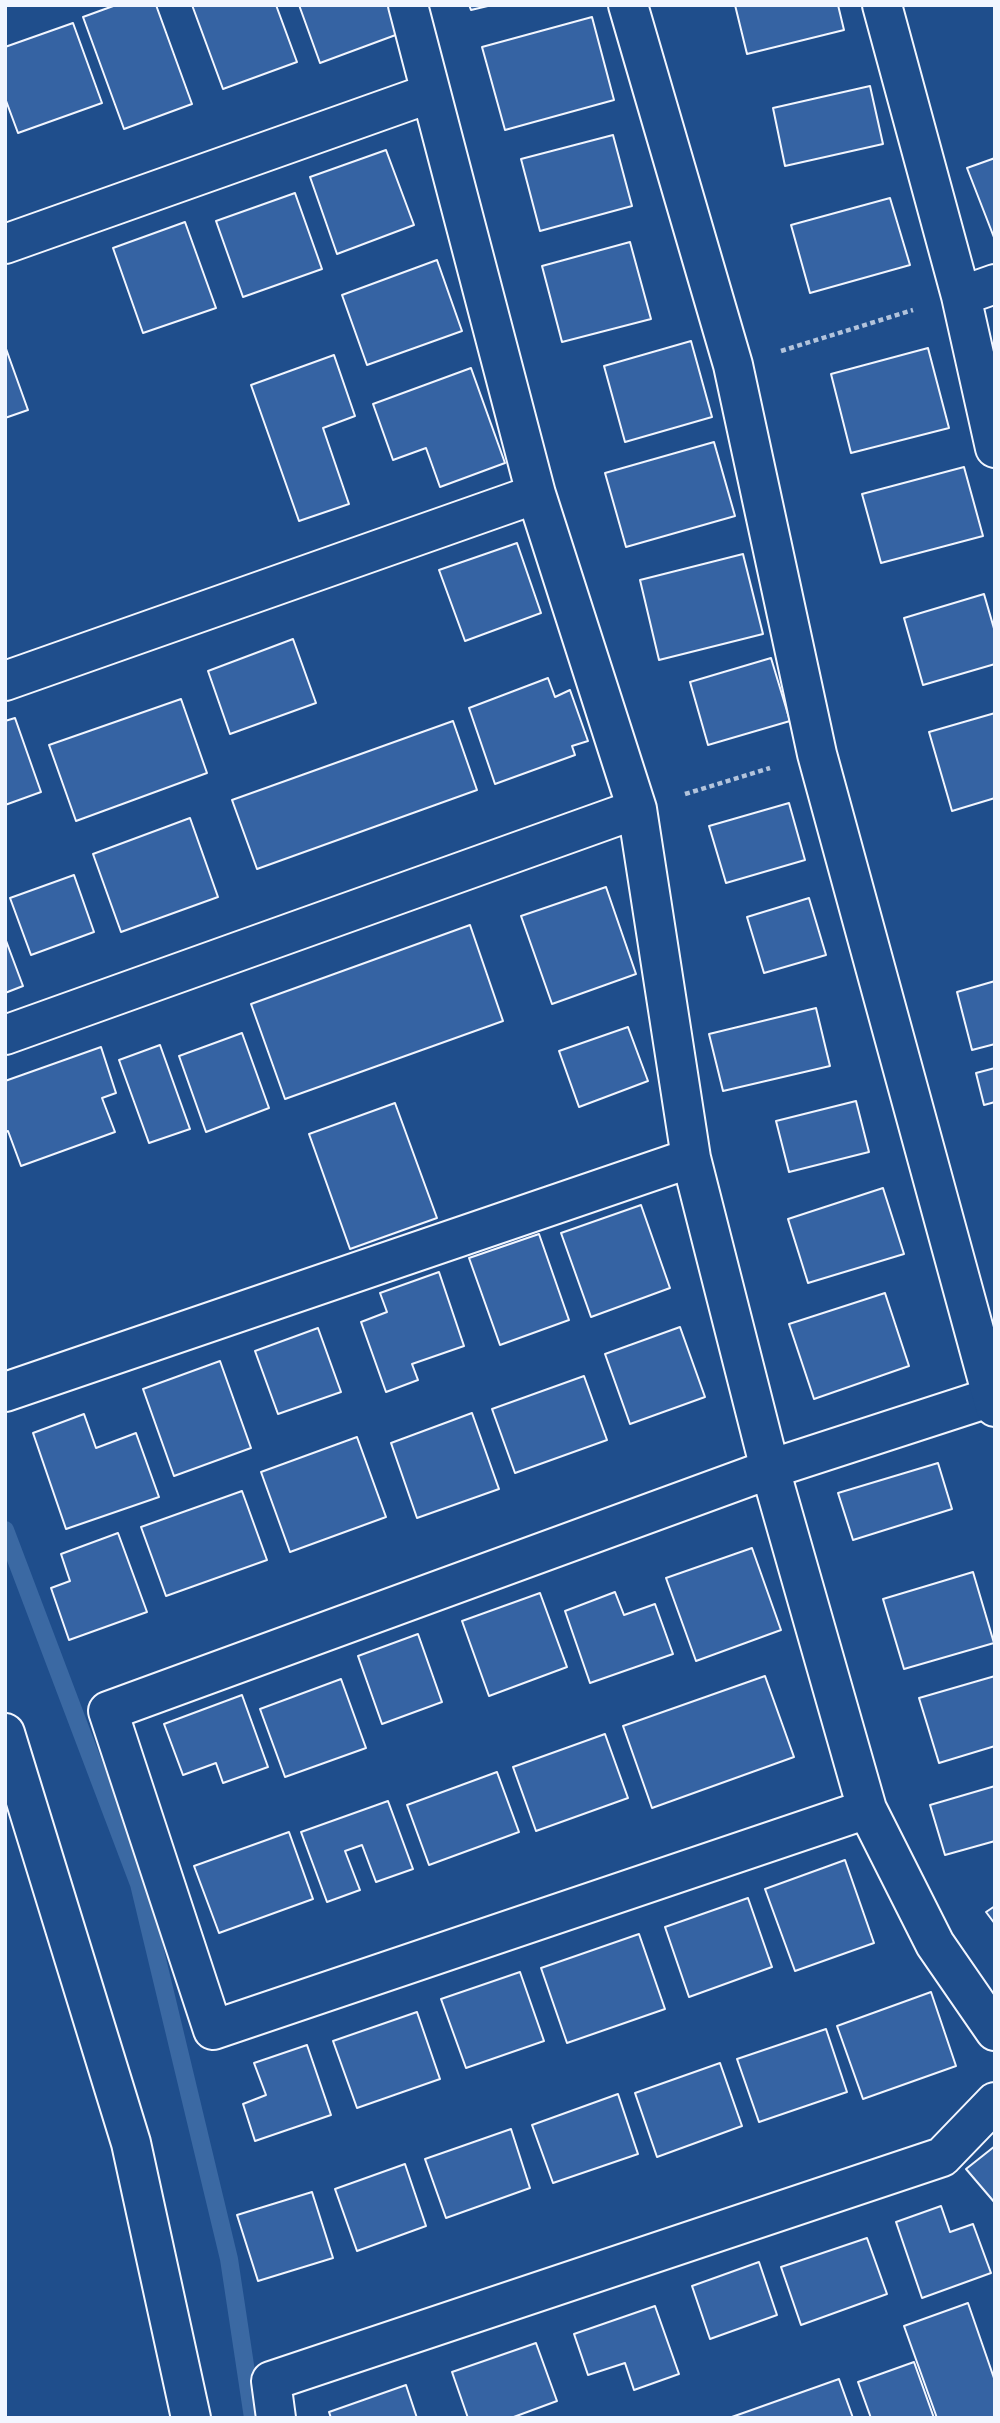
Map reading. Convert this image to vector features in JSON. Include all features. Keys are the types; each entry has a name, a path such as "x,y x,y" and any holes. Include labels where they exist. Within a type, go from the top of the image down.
{"street":[{"path":"408,5 536,494 637,808 691,1158 770,1469 867,1809 935,1944 995,2031"},
{"path":"628,5 733,365 817,754 994,1400 770,1469 108,1711 213,2030 867,1809"},
{"path":"882,5 978,290 995,448"},
{"path":"5,244 431,93"},
{"path":"5,681 536,494"},
{"path":"5,1035 637,808"},
{"path":"5,1392 691,1158"},
{"path":"5,1733 131,2143 191,2418"},
{"path":"276,2418 271,2381 942,2157 995,2102"}],"path":[{"path":"733,365 978,290"},
{"path":"637,808 817,754"}],"building":[{"path":"116,5 156,5 192,104 124,129 83,17"},
{"path":"192,5 276,5 297,62 223,89"},
{"path":"299,5 390,5 401,33 320,63"},
{"path":"469,5 492,5 471,10"},
{"path":"735,5 838,5 844,30 747,54"},
{"path":"592,17 614,100 505,130 482,47"},
{"path":"73,23 102,103 18,133 5,98 5,47"},
{"path":"870,86 883,144 785,166 773,108"},
{"path":"613,135 632,206 540,231 521,159"},
{"path":"386,150 414,225 337,254 310,177"},
{"path":"995,158 995,240 967,168"},
{"path":"295,193 322,269 243,297 216,221"},
{"path":"890,198 910,265 810,293 791,225"},
{"path":"185,222 216,308 143,333 113,248"},
{"path":"630,242 651,319 562,342 542,266"},
{"path":"437,260 462,331 367,365 342,295"},
{"path":"691,341 712,417 625,442 604,366"},
{"path":"5,346 28,410 5,418"},
{"path":"928,348 949,428 851,453 831,374"},
{"path":"334,355 355,416 323,428 349,504 299,521 251,385"},
{"path":"471,368 505,463 440,487 426,448 393,460 373,404"},
{"path":"714,442 735,516 626,547 605,473"},
{"path":"964,467 983,536 881,563 862,494"},
{"path":"517,543 541,613 465,641 439,570"},
{"path":"743,554 763,634 659,660 640,580"},
{"path":"984,594 995,632 995,664 923,685 904,618"},
{"path":"293,639 316,703 230,734 208,671"},
{"path":"771,658 790,721 708,745 690,682"},
{"path":"548,678 555,697 570,690 588,741 572,746 575,755 495,784 469,708"},
{"path":"181,699 207,773 76,821 49,745"},
{"path":"995,713 995,798 952,811 929,732"},
{"path":"15,718 41,792 5,805 5,721"},
{"path":"453,721 477,790 257,869 232,800"},
{"path":"789,803 805,860 726,883 709,826"},
{"path":"190,818 218,897 121,932 93,854"},
{"path":"74,875 94,932 31,955 10,898"},
{"path":"606,887 636,974 552,1004 521,916"},
{"path":"809,898 826,955 764,973 747,917"},
{"path":"470,925 503,1021 285,1099 251,1004"},
{"path":"5,938 23,986 5,993"},
{"path":"995,981 995,1044 972,1050 957,992"},
{"path":"816,1008 830,1066 723,1091 709,1034"},
{"path":"628,1027 648,1081 579,1107 559,1051"},
{"path":"242,1033 269,1108 206,1132 179,1056"},
{"path":"160,1045 190,1129 149,1143 119,1060"},
{"path":"101,1047 116,1093 102,1098 115,1132 21,1166 8,1131 5,1132 5,1081"},
{"path":"995,1068 995,1102 984,1105 976,1073"},
{"path":"856,1101 869,1152 789,1172 776,1121"},
{"path":"395,1103 437,1218 350,1249 309,1134"},
{"path":"883,1188 904,1254 808,1283 788,1219"},
{"path":"641,1205 670,1288 591,1317 561,1233"},
{"path":"539,1234 569,1320 500,1345 469,1258"},
{"path":"439,1272 464,1346 412,1364 418,1380 386,1392 361,1322 387,1312 380,1293"},
{"path":"885,1293 909,1366 814,1399 789,1324"},
{"path":"680,1327 705,1397 630,1424 605,1354"},
{"path":"318,1328 341,1392 278,1414 255,1351"},
{"path":"220,1361 251,1448 174,1476 143,1389"},
{"path":"584,1376 607,1440 515,1473 492,1409"},
{"path":"472,1413 499,1489 417,1518 391,1443"},
{"path":"84,1414 96,1448 136,1433 159,1497 66,1529 33,1433"},
{"path":"357,1437 386,1517 290,1552 261,1472"},
{"path":"938,1463 952,1509 853,1540 838,1493"},
{"path":"242,1491 267,1560 166,1596 141,1527"},
{"path":"118,1533 147,1612 69,1640 51,1588 70,1581 61,1554"},
{"path":"752,1548 781,1630 696,1661 666,1578"},
{"path":"973,1572 994,1643 904,1669 883,1599"},
{"path":"615,1592 624,1615 655,1604 673,1654 590,1683 565,1611"},
{"path":"540,1593 567,1667 489,1696 462,1621"},
{"path":"418,1634 442,1702 382,1724 358,1656"},
{"path":"765,1676 794,1757 652,1808 623,1726"},
{"path":"995,1676 995,1746 939,1763 919,1698"},
{"path":"341,1679 366,1748 285,1777 260,1709"},
{"path":"242,1695 268,1767 223,1783 216,1763 183,1775 164,1724"},
{"path":"605,1734 628,1798 536,1831 513,1767"},
{"path":"497,1772 519,1832 429,1865 407,1805"},
{"path":"995,1786 995,1841 945,1855 930,1805"},
{"path":"388,1801 413,1869 376,1882 362,1845 345,1851 360,1890 327,1902 301,1832"},
{"path":"289,1832 313,1899 219,1933 194,1866"},
{"path":"845,1860 874,1943 795,1971 765,1889"},
{"path":"748,1898 772,1967 689,1997 665,1927"},
{"path":"995,1906 995,1924 986,1912"},
{"path":"639,1934 665,2009 567,2043 541,1968"},
{"path":"520,1972 544,2041 466,2068 441,1999"},
{"path":"931,1992 956,2066 863,2099 837,2026"},
{"path":"417,2012 440,2079 357,2108 333,2041"},
{"path":"826,2029 847,2092 759,2122 737,2059"},
{"path":"307,2045 331,2115 255,2141 243,2104 266,2095 254,2063"},
{"path":"720,2063 742,2126 657,2157 635,2093"},
{"path":"618,2094 638,2154 553,2183 532,2125"},
{"path":"511,2129 530,2188 446,2218 425,2159"},
{"path":"995,2146 995,2203 966,2169"},
{"path":"405,2164 426,2226 357,2251 335,2189"},
{"path":"312,2192 333,2258 258,2281 237,2215"},
{"path":"941,2206 950,2232 973,2224 991,2273 922,2298 896,2222"},
{"path":"867,2238 887,2294 801,2325 781,2267"},
{"path":"759,2262 777,2315 710,2339 692,2286"},
{"path":"968,2303 995,2381 995,2418 937,2418 904,2326"},
{"path":"655,2306 679,2374 634,2390 625,2363 588,2375 574,2334"},
{"path":"536,2343 557,2401 511,2418 468,2418 452,2372"},
{"path":"914,2362 934,2418 871,2418 858,2382"},
{"path":"839,2379 853,2418 729,2418"},
{"path":"406,2385 417,2418 331,2418 329,2412"}],"waterway":[{"path":"5,1530 139,1884 229,2259 253,2418"}]}
